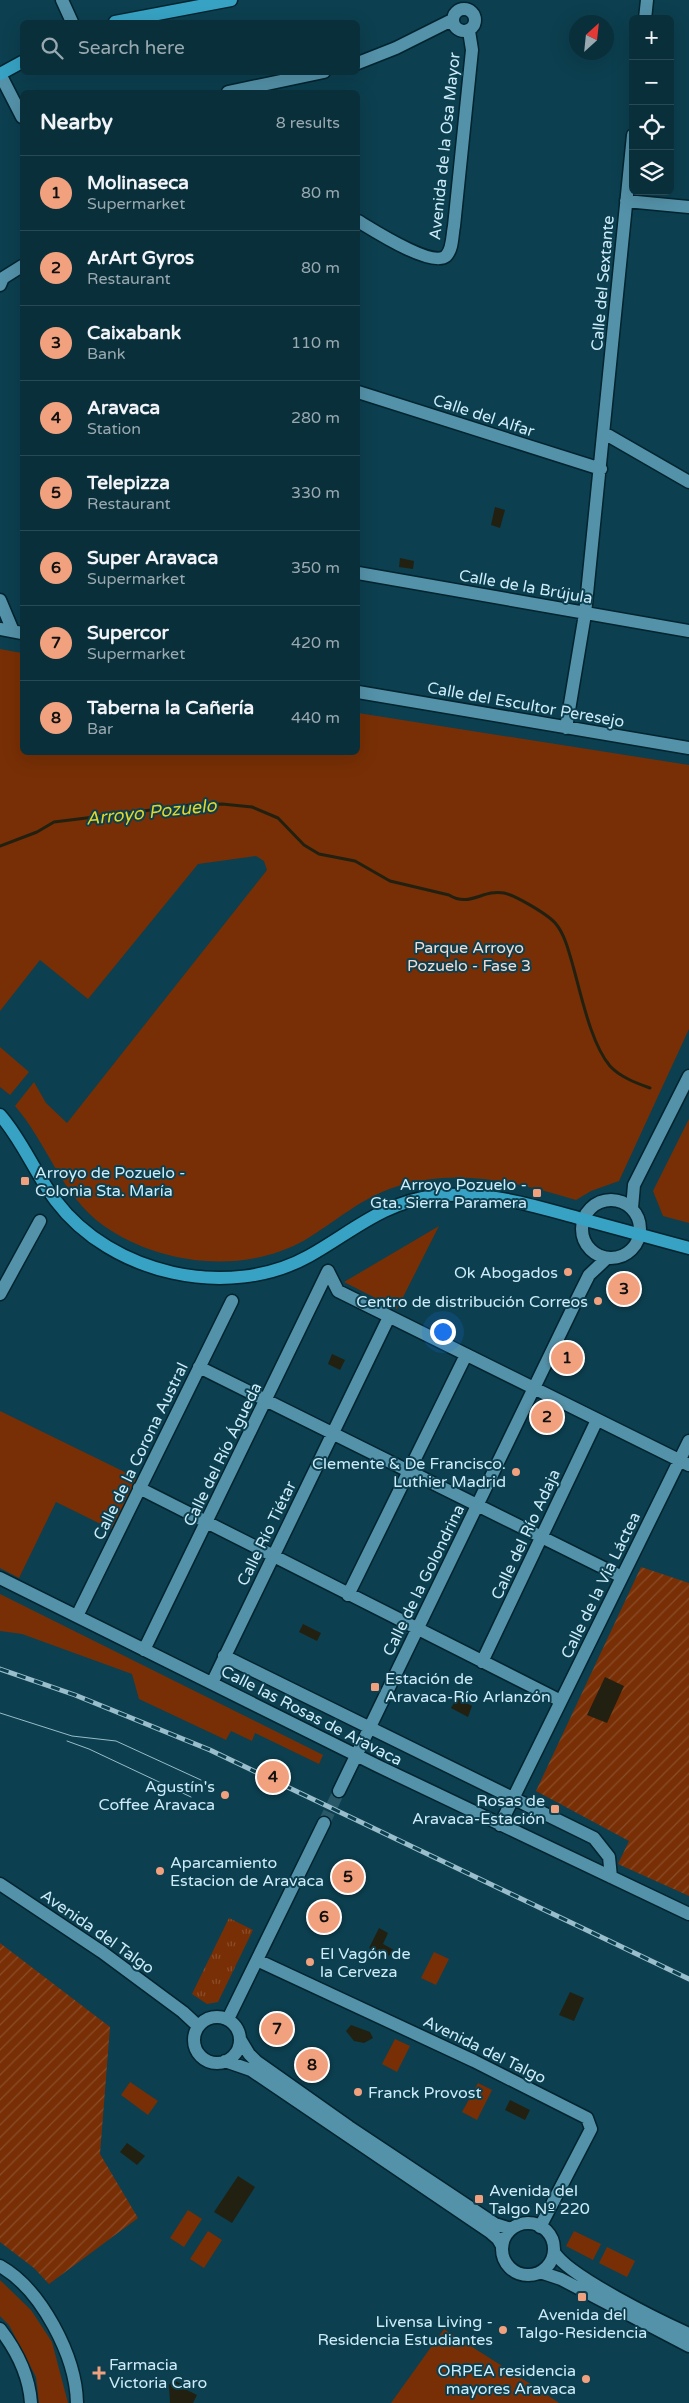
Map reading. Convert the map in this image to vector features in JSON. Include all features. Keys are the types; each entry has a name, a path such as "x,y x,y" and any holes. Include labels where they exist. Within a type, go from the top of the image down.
{"main road":[{"path":"126,20 231,0"},
{"path":"0,74 20,63"},
{"path":"0,1115 10,1126 56,1202 70,1218 106,1245 146,1266 210,1279 249,1277 286,1268 309,1256 379,1212 395,1205 433,1196 454,1194 487,1196 583,1219 689,1248"}],"street":[{"path":"62,0 71,20"},
{"path":"645,15 647,0"},
{"path":"360,62 396,48 452,20 458,10 471,5 476,19 474,26 469,31 458,30 452,20"},
{"name":"Avenida de la Osa Mayor","path":"360,222 422,256 436,259 444,258 448,254 454,226 472,50 469,31"},
{"path":"0,74 20,113"},
{"path":"238,90 310,75"},
{"name":"Calle del Sextante","path":"566,728 585,614 631,150"},
{"path":"626,201 689,207"},
{"path":"1,279 20,267"},
{"name":"Calle del Alfar","path":"360,393 601,469"},
{"path":"604,433 689,482"},
{"name":"Calle de la Brújula","path":"360,573 585,614 689,630"},
{"path":"0,600 18,632"},
{"path":"0,629 18,632"},
{"name":"Calle del Escultor Peresejo","path":"360,692 689,748"},
{"path":"632,1208 634,1185 689,1076"},
{"path":"614,1200 634,1185"},
{"path":"614,1200 624,1202 632,1208 639,1221 640,1234 635,1245 627,1254 607,1258 591,1250 582,1235 583,1219 586,1213 596,1204 614,1200"},
{"path":"0,1294 4,1274 40,1221"},
{"name":"Calle de la Golondrina","path":"589,1275 591,1250"},
{"name":"Calle de la Golondrina","path":"339,1791 589,1275 607,1258"},
{"name":"Calle del Río Águeda","path":"144,1650 328,1271 338,1291 389,1317"},
{"name":"Calle de la Corona Austral","path":"77,1616 232,1301"},
{"path":"389,1317 684,1463"},
{"name":"Calle Río Tiétar","path":"212,1683 389,1317"},
{"path":"348,1595 466,1356"},
{"path":"199,1367 622,1577"},
{"name":"Calle del Río Adaja","path":"482,1662 597,1420"},
{"name":"Calle de la Vía Láctea","path":"500,1825 622,1577 684,1463 689,1441"},
{"path":"139,1488 561,1701"},
{"name":"Calle las Rosas de Aravaca","path":"0,1578 356,1755 689,1914"},
{"name":"Calle las Rosas de Aravaca","path":"224,1656 594,1838 609,1857 611,1877"},
{"path":"228,2019 324,1823"},
{"name":"Avenida del Talgo","path":"0,1884 102,1952 177,2007 198,2026"},
{"name":"Avenida del Talgo","path":"257,1960 474,2062 587,2118 591,2129 540,2227"},
{"path":"511,2229 488,2219 335,2117 257,2062 248,2054 236,2027 228,2019 213,2017 198,2026 194,2036 197,2052 210,2062 225,2061 251,2070 490,2232 498,2238 502,2246 504,2260 514,2271 527,2275 540,2272 547,2267 554,2252"},
{"path":"225,2061 236,2053 240,2039"},
{"path":"502,2246 511,2229 525,2224 540,2227 551,2237 554,2252 559,2261 584,2279 689,2334"},
{"path":"0,2266 39,2303 62,2339 71,2364 76,2403"},
{"path":"540,2272 560,2279 689,2346"},
{"path":"0,2329 20,2358 25,2372 31,2403"}],"green space":[{"name":"Parque Arroyo Pozuelo - Fase 3","path":"0,649 20,653 20,755 360,755 360,713 689,765 689,1029 619,1181 591,1191 576,1200 487,1179 441,1178 418,1181 395,1187 371,1197 305,1240 281,1251 255,1258 229,1261 202,1261 150,1250 126,1239 104,1226 89,1214 66,1184 37,1136 15,1106 34,1082 46,1103 67,1123 267,870 264,861 256,856 198,864 88,999 40,960 0,1011"},
{"path":"0,1047 29,1072 10,1095 0,1087"},
{"path":"689,1119 689,1223 663,1216 653,1191"},
{"path":"439,1226 397,1309 344,1282"},
{"path":"0,1411 141,1480 115,1531 56,1502 19,1578 0,1568"},
{"path":"641,1567 689,1583 689,1896 618,1864 629,1841 536,1791"},
{"path":"0,1594 323,1755 319,1764 255,1733 252,1741 231,1731 226,1740 139,1699 132,1674 22,1634 0,1631"},
{"path":"229,1918 253,1930 218,2002 207,2004 192,1994"},
{"path":"0,1943 110,2027 100,2154 138,2218 49,2284 34,2268 0,2242"},
{"path":"434,1952 449,1959 436,1985 421,1978"},
{"path":"395,2039 410,2046 397,2072 382,2064"},
{"path":"130,2082 158,2101 148,2115 121,2095"},
{"path":"478,2083 492,2090 477,2120 462,2112"},
{"path":"188,2210 202,2219 184,2247 170,2238"},
{"path":"208,2231 222,2240 204,2268 190,2259"},
{"path":"574,2231 601,2244 593,2260 566,2246"},
{"path":"607,2247 635,2261 627,2277 599,2263"},
{"path":"0,2280 31,2310 52,2342 68,2403 39,2403 36,2377 9,2325 0,2316"},
{"path":"444,2329 543,2392 559,2403 391,2403"}],"shaded area":[{"path":"495,507 505,510 500,528 491,525"},
{"path":"400,558 414,561 413,569 399,567"},
{"path":"332,1354 345,1360 340,1370 328,1364"},
{"path":"303,1624 321,1633 317,1641 299,1632"},
{"path":"605,1677 624,1686 607,1723 587,1715"},
{"path":"457,1698 472,1706 468,1717 451,1708"},
{"path":"379,1928 388,1933 383,1944 394,1950 391,1956 387,1957 369,1948"},
{"path":"570,1992 584,1998 574,2021 559,2015"},
{"path":"351,2025 370,2032 373,2038 364,2043 354,2041 346,2031"},
{"path":"510,2100 530,2110 525,2120 505,2110"},
{"path":"127,2143 145,2156 137,2165 120,2152"},
{"path":"238,2176 255,2187 232,2223 214,2212"},
{"path":"172,2379 181,2384 181,2390 185,2389 197,2395 193,2403 170,2403 169,2385"}],"waterway":[{"name":"Arroyo Pozuelo","path":"0,846 37,832 54,822 191,805 222,804 252,807 278,818 304,845 319,854 355,861 390,881 463,900 489,893 504,893 523,901 556,924 566,944 587,1018 603,1057 618,1073 650,1088"}],"tunnel":[{"path":"324,1823 339,1791"}],"tram line":[{"path":"0,1713 72,1736 116,1741 201,1780"},
{"path":"67,1741 89,1749 191,1797"}],"railway":[{"path":"0,1669 75,1695 210,1750 689,1979"}],"place":[{"name":"Arroyo de Pozuelo - Colonia Sta. María","path":"25,1181"},
{"name":"Arroyo Pozuelo - Gta. Sierra Paramera","path":"537,1193"},
{"name":"Ok Abogados","path":"568,1272"},
{"name":"Caixabank","path":"624,1289"},
{"name":"Centro de distribución Correos","path":"598,1301"},
{"name":"Molinaseca","path":"567,1358"},
{"name":"ArArt Gyros","path":"547,1417"},
{"name":"Clemente & De Francisco. Luthier Madrid","path":"516,1472"},
{"name":"Estación de Aravaca-Río Arlanzón","path":"375,1687"},
{"name":"Aravaca","path":"273,1777"},
{"name":"Agustín's Coffee Aravaca","path":"225,1795"},
{"name":"Rosas de Aravaca-Estación","path":"555,1809"},
{"name":"Aparcamiento Estacion de Aravaca","path":"160,1871"},
{"name":"Telepizza","path":"348,1877"},
{"name":"Super Aravaca","path":"324,1917"},
{"name":"El Vagón de la Cerveza","path":"310,1962"},
{"name":"Supercor","path":"277,2029"},
{"name":"Taberna la Cañería","path":"312,2065"},
{"name":"Franck Provost","path":"358,2092"},
{"name":"Avenida del Talgo Nº 220","path":"479,2199"},
{"name":"Avenida del Talgo-Residencia","path":"582,2297"},
{"name":"Livensa Living - Residencia Estudiantes","path":"503,2330"},
{"name":"Farmacia Victoria Caro","path":"99,2373"},
{"name":"ORPEA residencia mayores Aravaca","path":"586,2379"}]}
